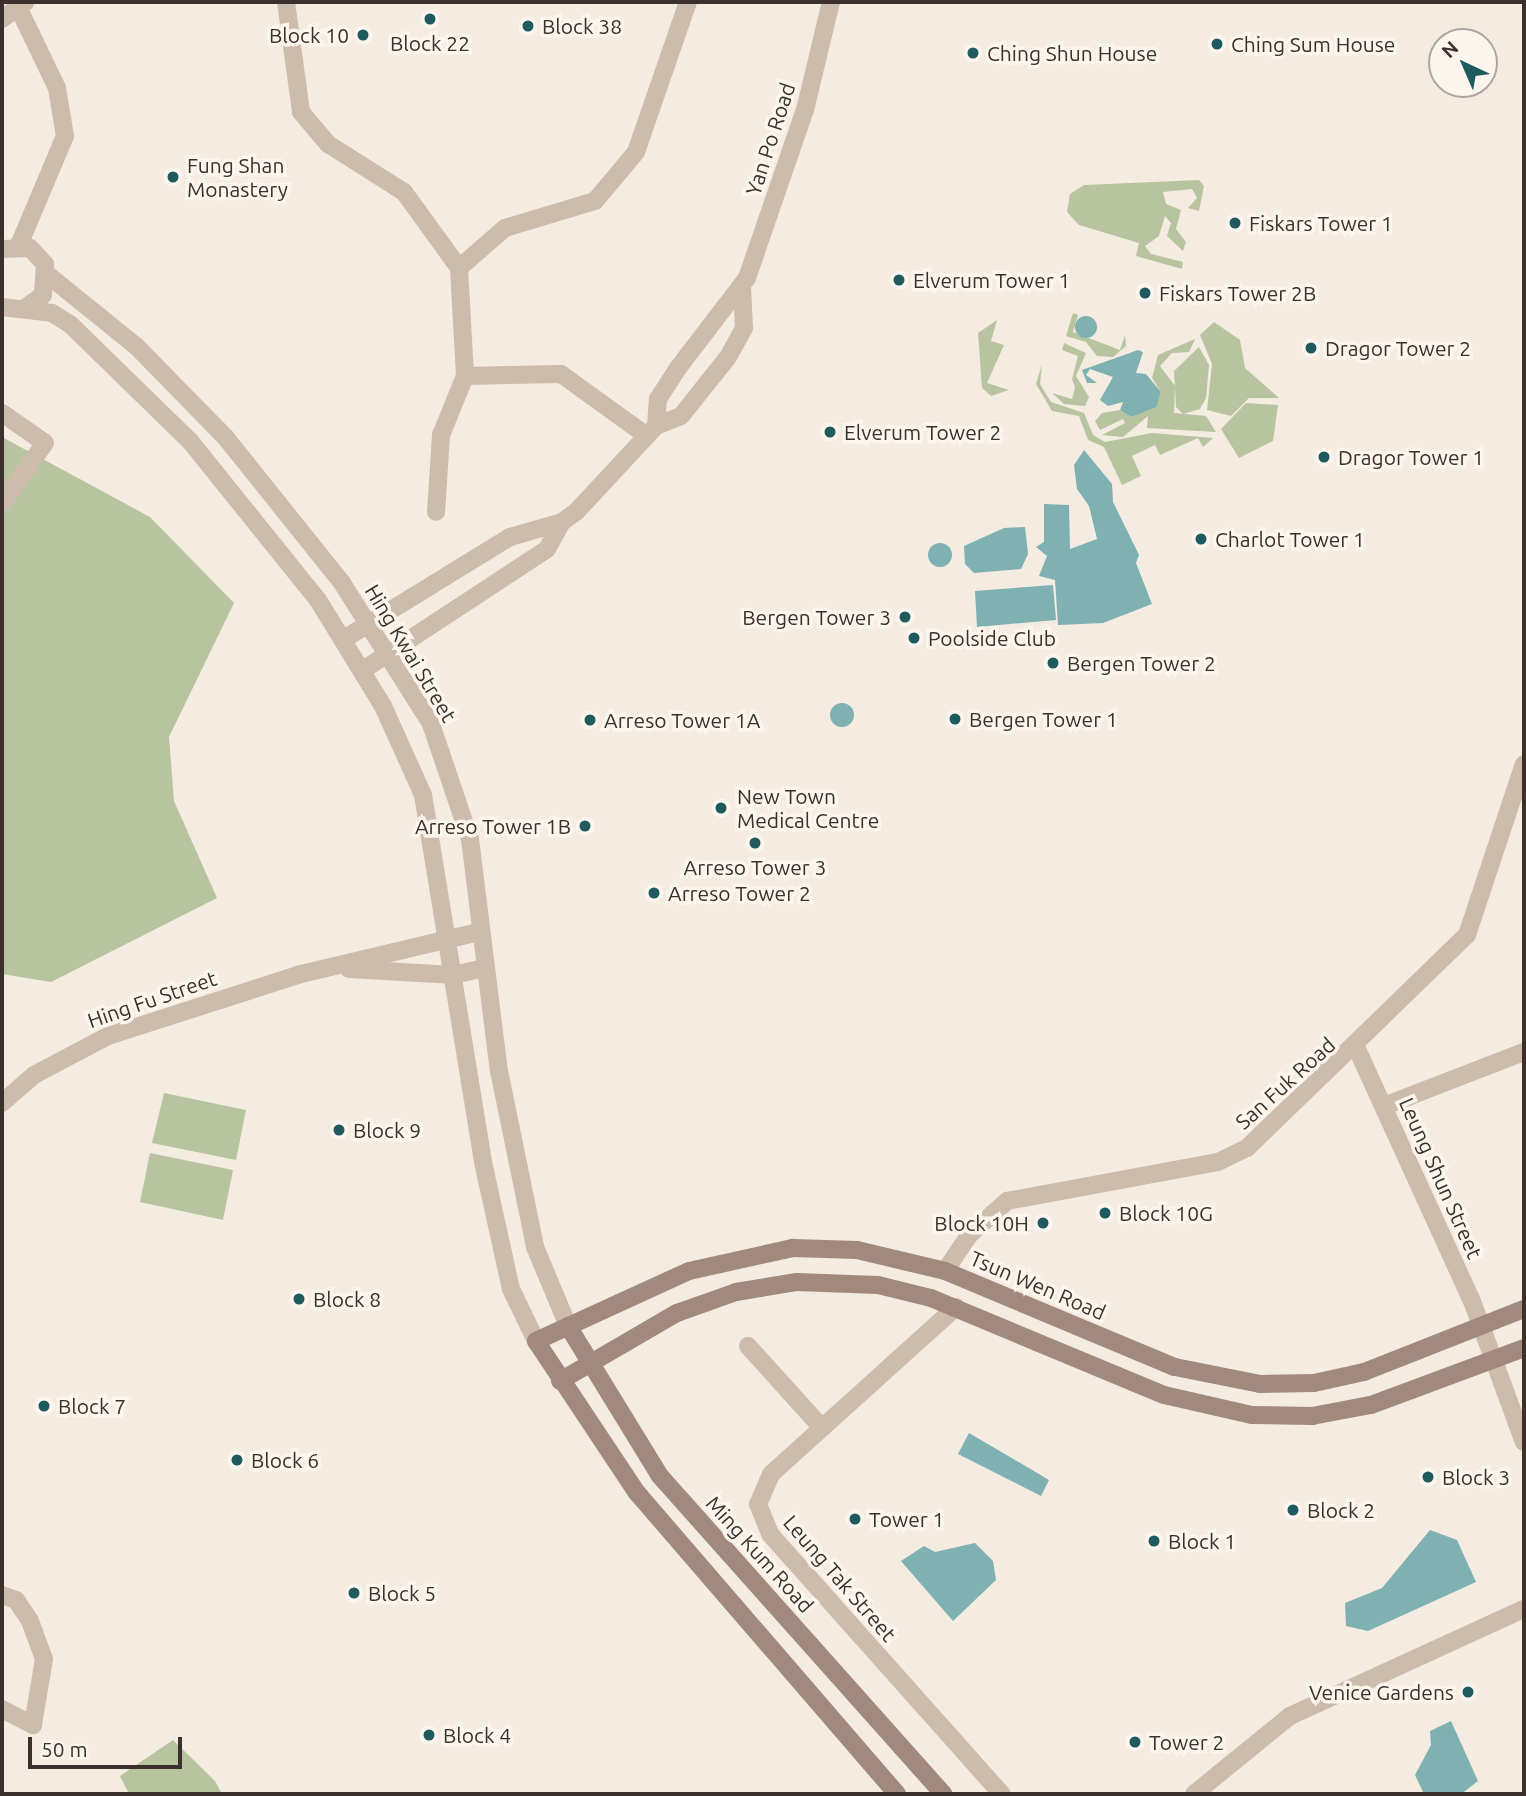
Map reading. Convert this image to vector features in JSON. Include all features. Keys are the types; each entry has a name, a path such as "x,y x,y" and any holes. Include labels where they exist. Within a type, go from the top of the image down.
{"main road":[{"name":"Tsun Wen Road","path":"536,1341 689,1271 772,1249 857,1250 945,1271 1175,1367 1241,1382 1339,1379 1524,1309"},
{"path":"560,1381 587,1361 677,1314 766,1286 851,1282 956,1307 1164,1395 1252,1415 1312,1416 1371,1405 1524,1348"},
{"name":"Ming Kum Road","path":"568,1326 587,1361 660,1476 943,1794"},
{"path":"536,1341 560,1381 637,1493 897,1794"}],"street":[{"path":"286,2 301,112 328,144 404,192 459,268 465,376 441,435 436,512"},
{"path":"459,268 505,228 595,201 636,152 688,2"},
{"name":"Yan Po Road","path":"651,431 658,399 678,368 742,287 808,101 831,2"},
{"name":"Hing Kwai Street","path":"2,19 23,6 57,88 65,136 10,247 39,255 48,275 136,346 226,438 369,623 445,760 470,839 478,932 535,1247 568,1326"},
{"path":"9,309 43,295 48,275"},
{"name":"Yan Po Road","path":"363,670 547,549 562,522 651,431 681,416 728,357 744,327 742,287"},
{"path":"9,309 52,313 128,379 277,544 363,670 423,795 449,937 469,1091 511,1289 536,1341"},
{"path":"465,376 561,374 651,431"},
{"path":"2,413 46,443 2,503"},
{"name":"Yan Po Road","path":"344,639 510,537 562,522"},
{"name":"San Fuk Road","path":"945,1271 970,1234 1007,1200 1238,1154 1357,1049 1457,949 1476,921 1524,764"},
{"name":"Hing Fu Street","path":"2,1103 34,1075 108,1036 332,968 478,932"},
{"name":"Hing Fu Street","path":"332,968 454,975 484,968"},
{"name":"Leung Shun Street","path":"1357,1049 1480,1327 1524,1442"},
{"path":"1384,1106 1524,1052"},
{"name":"Leung Tak Street","path":"956,1307 763,1485 761,1521 1002,1794"},
{"path":"748,1346 822,1428"},
{"path":"2,1595 16,1600 30,1621 44,1659 33,1725 2,1709"},
{"path":"1194,1794 1290,1716 1524,1609"}],"green space":[{"path":"1199,180 1204,186 1199,211 1188,208 1197,198 1192,189 1163,192 1166,204 1181,210 1176,229 1186,242 1183,251 1167,236 1171,223 1165,216 1159,236 1145,246 1151,254 1183,262 1182,269 1136,256 1139,243 1079,225 1067,212 1070,194 1084,185"},
{"path":"1073,313 1078,315 1073,332 1120,350 1125,335 1126,346 1113,357 1097,356 1086,342 1066,336"},
{"path":"997,320 991,341 1004,345 987,383 1009,390 991,396 982,388 978,333"},
{"path":"1214,322 1240,340 1245,368 1279,398 1249,398 1231,416 1207,410 1212,364 1200,335"},
{"path":"1195,339 1189,352 1172,353 1160,366 1175,386 1174,413 1206,416 1216,432 1147,428 1148,416 1123,437 1102,435 1125,423 1123,419 1100,430 1095,421 1102,413 1120,410 1131,417 1157,403 1161,392 1152,378 1158,355"},
{"path":"1064,343 1086,353 1076,376 1089,397 1085,406 1064,404 1052,393 1072,399 1075,387 1072,379 1078,356 1062,350"},
{"path":"1199,347 1209,365 1206,398 1200,409 1183,414 1176,407 1174,371"},
{"path":"1042,364 1040,384 1051,402 1084,413 1093,435 1105,442 1152,433 1213,438 1203,447 1198,438 1160,455 1155,445 1132,456 1141,476 1122,485 1104,447 1088,440 1079,416 1052,411 1036,384"},
{"path":"1246,403 1278,405 1273,441 1239,458 1221,429"},
{"path":"2,437 150,517 234,603 169,737 174,801 217,898 51,982 2,974"},
{"path":"164,1093 246,1110 236,1160 152,1143"},
{"path":"150,1153 233,1170 223,1220 140,1202"},
{"path":"173,1740 215,1781 222,1794 129,1794 120,1776"}],"water":[{"path":"1086,316 1094,319 1097,327 1094,335 1086,338 1078,335 1075,327 1078,319"},
{"path":"1138,350 1143,352 1136,373 1146,374 1161,392 1156,407 1131,417 1120,410 1123,402 1108,406 1100,400 1113,377 1090,369 1086,375 1097,383 1087,383 1082,370"},
{"path":"1084,450 1112,484 1113,502 1139,555 1136,563 1152,604 1103,623 1058,625 1055,580 1039,576 1047,556 1036,547 1044,542 1044,504 1069,505 1070,549 1097,539 1089,506 1077,489 1074,465"},
{"path":"1025,527 1028,554 1021,569 974,573 965,564 964,546 1004,528"},
{"path":"940,543 949,546 952,555 949,564 940,567 931,564 928,555 931,546"},
{"path":"1053,585 1056,620 977,627 975,591"},
{"path":"842,703 851,706 854,715 851,724 842,727 833,724 830,715 833,706"},
{"path":"969,1433 1049,1480 1041,1496 958,1454"},
{"path":"1430,1530 1457,1540 1476,1582 1368,1631 1346,1626 1345,1603 1382,1588"},
{"path":"975,1543 993,1561 996,1580 953,1621 901,1561 924,1546 935,1552"},
{"path":"1451,1721 1478,1781 1461,1794 1424,1794 1415,1775 1431,1745 1430,1731"}],"place":[{"name":"Block 22","path":"430,19"},
{"name":"Block 38","path":"528,26"},
{"name":"Block 10","path":"363,35"},
{"name":"Ching Sum House","path":"1217,44"},
{"name":"Ching Shun House","path":"973,53"},
{"name":"Fung Shan Monastery","path":"173,177"},
{"name":"Fiskars Tower 1","path":"1235,223"},
{"name":"Elverum Tower 1","path":"899,280"},
{"name":"Fiskars Tower 2B","path":"1145,293"},
{"name":"Dragor Tower 2","path":"1311,348"},
{"name":"Elverum Tower 2","path":"830,432"},
{"name":"Dragor Tower 1","path":"1324,457"},
{"name":"Charlot Tower 1","path":"1201,539"},
{"name":"Bergen Tower 3","path":"905,617"},
{"name":"Poolside Club","path":"914,638"},
{"name":"Bergen Tower 2","path":"1053,663"},
{"name":"Bergen Tower 1","path":"955,719"},
{"name":"Arreso Tower 1A","path":"590,720"},
{"name":"New Town Medical Centre","path":"721,808"},
{"name":"Arreso Tower 1B","path":"585,826"},
{"name":"Arreso Tower 3","path":"755,843"},
{"name":"Arreso Tower 2","path":"654,893"},
{"name":"Block 9","path":"339,1130"},
{"name":"Block 10G","path":"1105,1213"},
{"name":"Block 10H","path":"1043,1223"},
{"name":"Block 8","path":"299,1299"},
{"name":"Block 7","path":"44,1406"},
{"name":"Block 6","path":"237,1460"},
{"name":"Block 3","path":"1428,1477"},
{"name":"Block 2","path":"1293,1510"},
{"name":"Tower 1","path":"855,1519"},
{"name":"Block 1","path":"1154,1541"},
{"name":"Block 5","path":"354,1593"},
{"name":"Venice Gardens","path":"1468,1692"},
{"name":"Block 4","path":"429,1735"},
{"name":"Tower 2","path":"1135,1742"}]}
